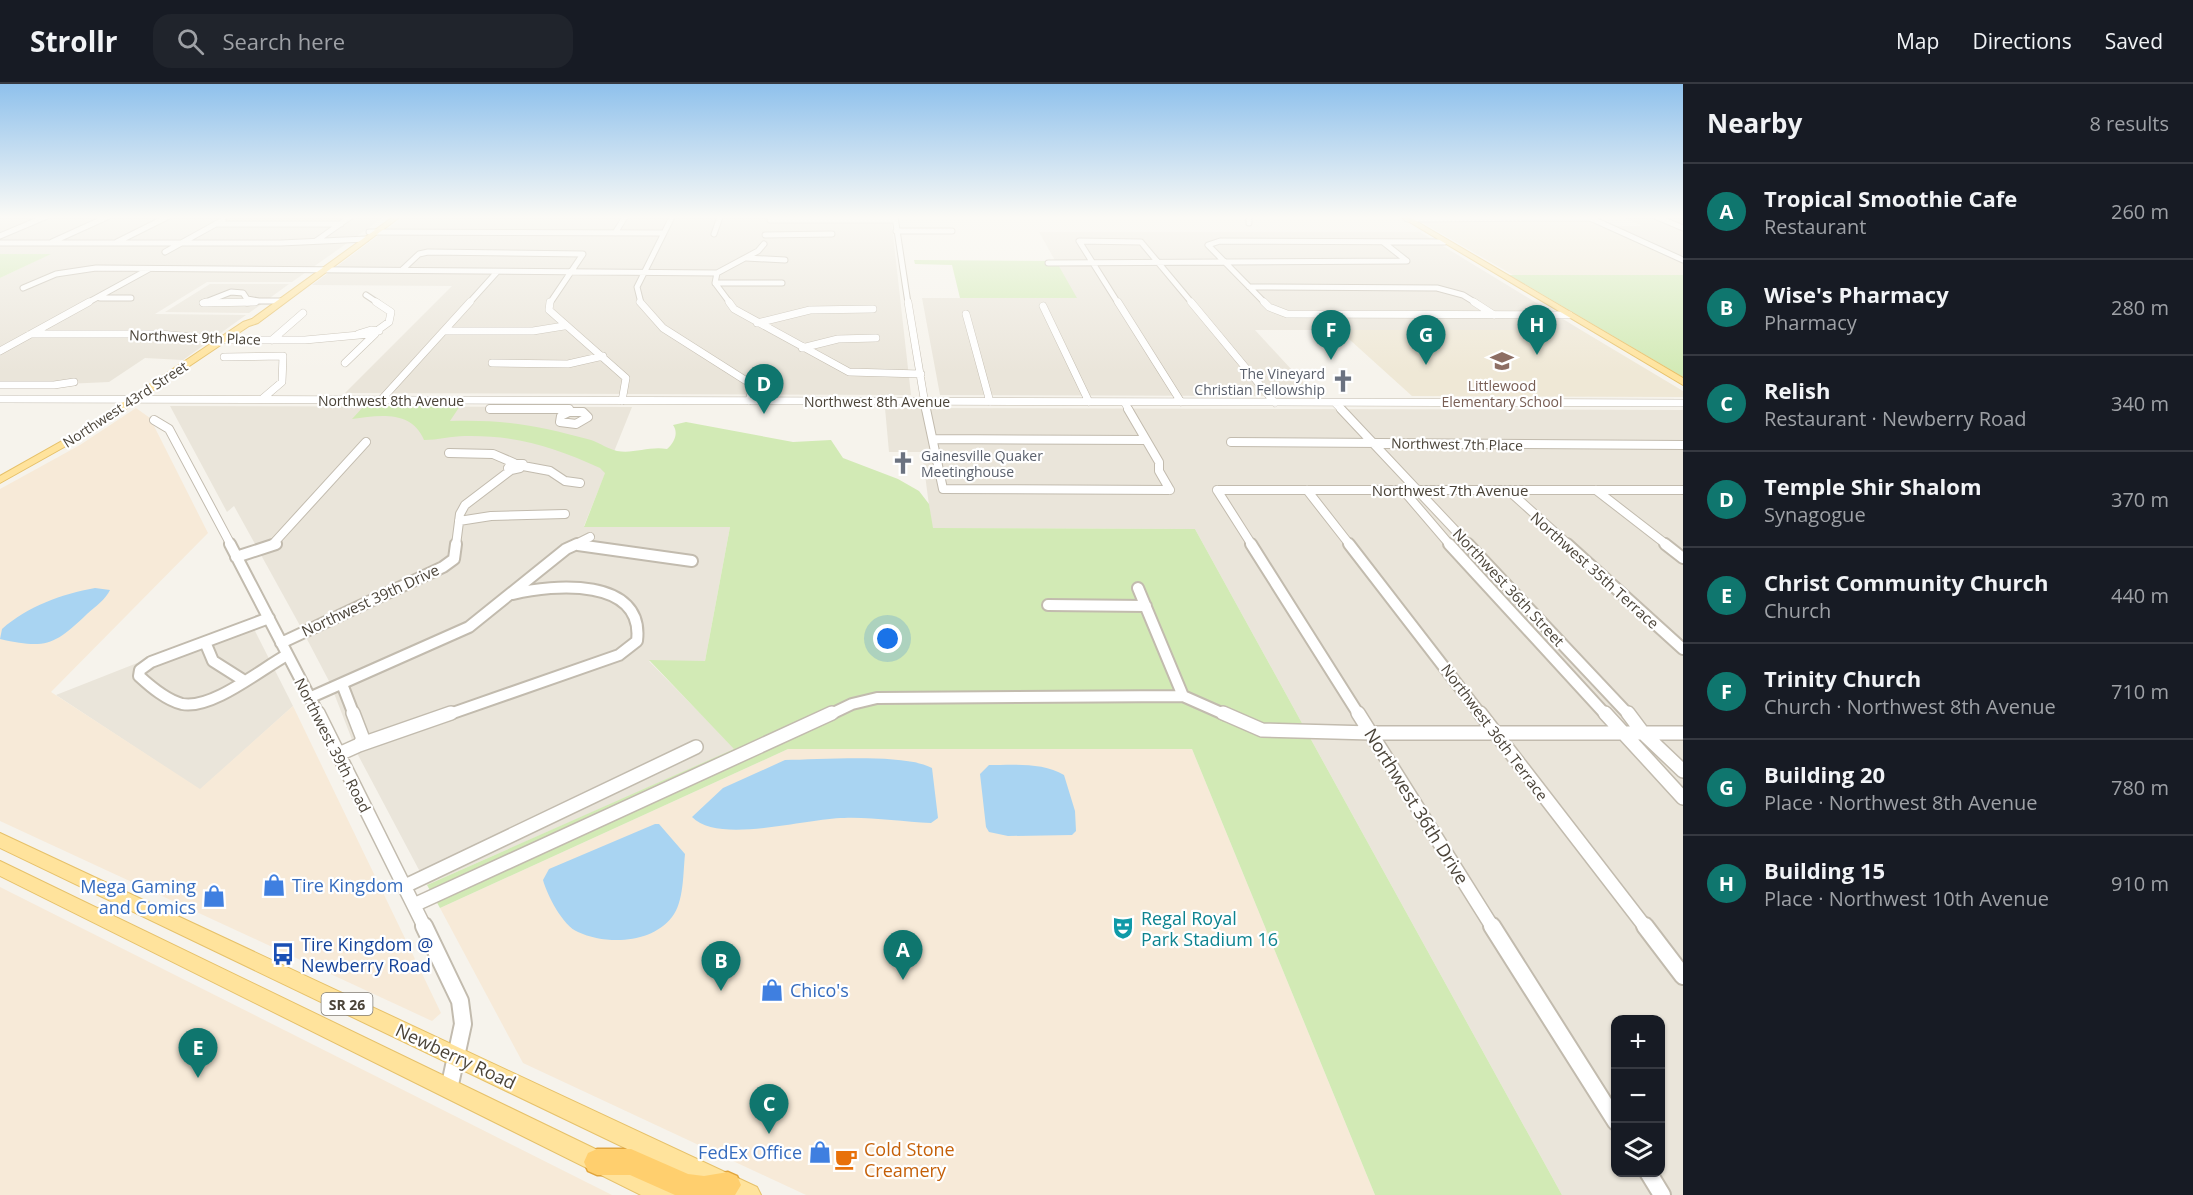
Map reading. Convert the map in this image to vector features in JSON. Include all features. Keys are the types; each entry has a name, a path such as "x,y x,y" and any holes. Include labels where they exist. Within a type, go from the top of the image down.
{"highway":[{"path":"597,1162 631,1162 687,1187 738,1190"}],"main road":[{"name":"Northwest 43rd Street","path":"246,324 244,321 318,269"},
{"name":"Northwest 43rd Street","path":"0,480 55,449 246,324 255,321 326,269"},
{"path":"1491,269 1683,382"},
{"name":"Newberry Road","path":"0,840 738,1190"},
{"name":"Newberry Road","path":"0,868 666,1195"}],"street":[{"path":"22,288 50,275 88,269"},
{"path":"0,351 150,269"},
{"path":"391,269 497,272 717,273 725,269"},
{"path":"573,269 548,303 550,314 603,356 626,378 622,400"},
{"path":"646,269 637,293 645,311 657,324 748,382 752,389 749,401"},
{"path":"903,269 943,489 1170,490 1159,471 1159,462 1124,402"},
{"path":"1095,269 1181,402"},
{"path":"1164,269 1275,403"},
{"path":"1230,269 1269,307 1300,315 1569,315"},
{"path":"381,400 497,272"},
{"path":"717,273 715,283 734,309 839,367 855,374 921,374"},
{"path":"715,283 782,283"},
{"path":"1249,287 1444,289 1463,294 1494,315"},
{"path":"259,301 243,304 203,303 218,295 237,292 246,294 247,299 282,301"},
{"path":"345,363 389,322 392,312 366,295"},
{"path":"97,298 131,298"},
{"path":"1043,306 1089,402"},
{"path":"758,323 810,310 873,309"},
{"path":"272,340 303,313"},
{"path":"966,314 990,402"},
{"path":"444,331 533,331 564,326"},
{"name":"Northwest 9th Place","path":"31,334 160,334 223,340 305,340 376,332"},
{"path":"802,348 838,339 876,338"},
{"path":"224,357 284,356 282,382 262,399"},
{"path":"492,363 568,364 603,356"},
{"path":"0,385 54,385 74,382"},
{"name":"Northwest 8th Avenue","path":"0,399 1683,403"},
{"path":"490,409 571,410 574,400"},
{"name":"Northwest 36th Street","path":"1335,403 1638,724 1643,733 1683,771"},
{"name":"Northwest 39th Road","path":"154,420 169,429 269,618 405,886 459,1001 463,1024 449,1089"},
{"path":"933,440 1146,440"},
{"path":"236,557 276,544 366,442"},
{"name":"Northwest 7th Place","path":"1231,442 1683,445"},
{"path":"449,453 493,454 513,466"},
{"name":"Northwest 39th Drive","path":"281,643 442,567 454,559 459,521 465,505 513,466 550,471 565,481 580,483"},
{"name":"Northwest 7th Avenue","path":"1217,490 1683,490"},
{"name":"Northwest 36th Drive","path":"1217,490 1611,1114"},
{"name":"Northwest 36th Terrace","path":"1307,490 1683,976"},
{"path":"1403,490 1456,552 1683,798"},
{"name":"Northwest 35th Terrace","path":"1508,490 1683,649"},
{"path":"1596,490 1683,558"},
{"path":"459,521 491,516 565,514"},
{"path":"309,698 456,635 479,621 566,549 590,537"},
{"path":"578,545 692,561"},
{"path":"339,754 359,745 619,655 637,641 639,626 636,616 630,608 612,597 566,586 513,594"},
{"path":"1138,588 1183,696"},
{"path":"1048,605 1146,606"},
{"path":"269,618 206,647 151,662 140,670 139,676 153,688 182,704 192,705 216,698 287,655"},
{"path":"206,647 210,659 220,668 243,680"},
{"path":"342,684 363,739 359,745"},
{"path":"414,905 852,704 877,698 1183,696 1263,730 1371,733 1683,733"},
{"path":"405,886 696,747"},
{"path":"1651,1177 1662,1195"}],"shaded area":[{"path":"19,269 311,269 292,282 207,282 155,314 246,315 183,360 145,358 109,382 0,387 0,278"},
{"path":"334,269 897,269 911,395 345,393 452,286 312,285"},
{"path":"1060,269 1481,269 1581,330 1255,330 1316,396 940,395 922,298 1076,298"},
{"path":"1502,269 1683,269 1683,275 1513,275"},
{"path":"210,284 289,284 249,313 165,312"},
{"name":"Littlewood Elementary School","path":"1339,330 1581,330 1683,391 1683,397 1412,396"},
{"path":"170,406 632,407 584,526 730,527 705,661 649,661 735,749 427,885 358,755 330,683 298,622 234,506 227,512"},
{"path":"136,408 150,418 208,533 51,692 200,789 293,706 441,1013 432,1021 0,821 0,489 80,445"},
{"path":"885,408 1683,410 1683,1195 1562,1195 1195,529 932,528 922,452 889,452"},
{"path":"249,619 293,706 200,790 56,695"},
{"path":"788,749 1192,749 1375,1195 806,1195 523,1063 440,908"},
{"path":"0,887 612,1195 0,1195"}],"green space":[{"path":"0,269 19,269 0,278"},
{"path":"953,269 1060,269 1077,298 960,298"},
{"path":"1509,275 1683,275 1683,377"},
{"path":"364,406 460,406 450,421 505,422 538,427 591,440 623,452 654,448 667,449 675,438 676,431 673,425 686,422 793,442 831,440 843,458 898,479 919,491 929,504 933,528 1195,529 1562,1195 1375,1195 1192,749 788,749 440,908 427,885 734,749 649,660 705,661 730,527 584,527 605,473 600,468 551,448 518,440 465,436 424,440 419,430 403,419 373,416 352,419"}],"water":[{"path":"95,588 110,590 100,603 57,639 39,644 28,644 0,639 2,629 34,608 70,594"},
{"path":"882,759 919,763 932,768 938,818 931,823 844,818 742,830 705,825 692,817 723,788 785,760"},
{"path":"989,765 1037,766 1064,775 1075,811 1076,831 1072,835 1008,836 989,832 986,827 980,774"},
{"path":"659,824 685,854 681,895 672,917 652,933 628,940 602,939 572,929 556,909 545,886 543,880 549,869"}],"place":[{"name":"Building 15","path":"1537,355"},
{"name":"Trinity Church","path":"1331,360"},
{"name":"Littlewood Elementary School","path":"1502,361"},
{"name":"Building 20","path":"1426,365"},
{"name":"The Vineyard Christian Fellowship","path":"1343,381"},
{"name":"Temple Shir Shalom","path":"764,414"},
{"name":"Gainesville Quaker Meetinghouse","path":"903,463"},
{"name":"Tire Kingdom","path":"274,885"},
{"name":"Mega Gaming and Comics","path":"214,896"},
{"name":"Regal Royal Park Stadium 16","path":"1123,928"},
{"name":"Tire Kingdom @ Newberry Road","path":"283,954"},
{"name":"Tropical Smoothie Cafe","path":"903,980"},
{"name":"Chico's","path":"772,990"},
{"name":"Wise's Pharmacy","path":"721,991"},
{"name":"Christ Community Church","path":"198,1078"},
{"name":"Relish","path":"769,1134"},
{"name":"FedEx Office","path":"820,1152"},
{"name":"Cold Stone Creamery","path":"846,1159"}]}
